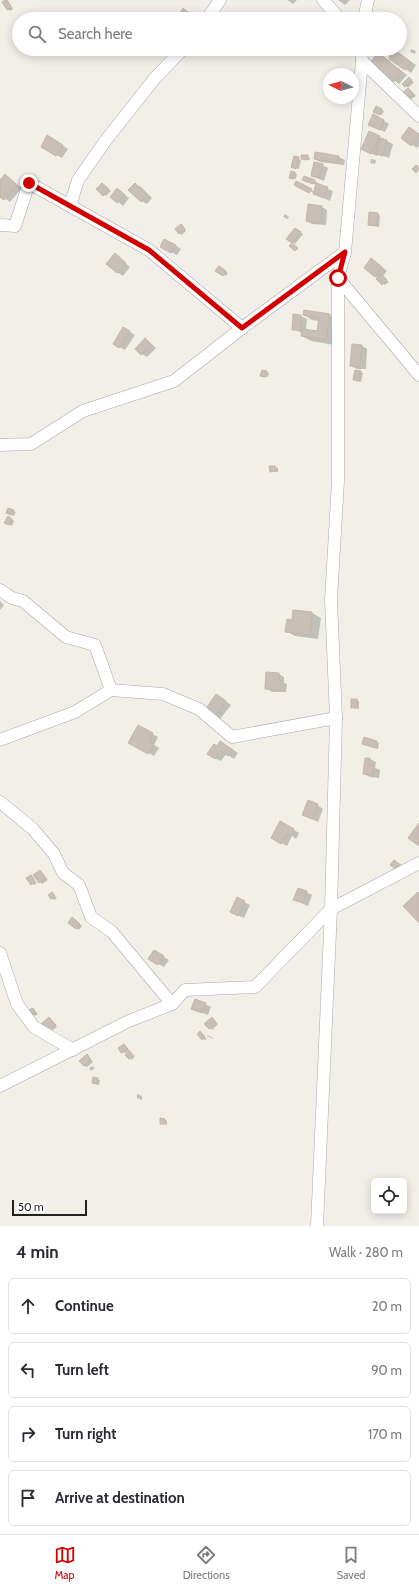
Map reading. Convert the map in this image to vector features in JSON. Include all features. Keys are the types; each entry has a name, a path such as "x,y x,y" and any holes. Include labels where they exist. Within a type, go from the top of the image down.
{"street":[{"path":"212,12 220,0"},
{"path":"323,0 334,12"},
{"path":"365,12 368,0"},
{"path":"70,206 78,180 106,140 155,78 176,56"},
{"path":"317,1226 331,909 336,718 331,600 338,481 338,278 345,252 362,56"},
{"path":"362,62 419,116"},
{"path":"0,225 15,226 29,183 149,250 242,328"},
{"path":"0,445 31,444 83,411 174,382 242,328 345,252"},
{"path":"338,278 419,375"},
{"path":"0,590 12,598 23,601 66,637 95,645 111,690"},
{"path":"0,740 75,712 111,690 163,694 199,709 232,737 336,718"},
{"path":"0,802 33,829 54,854 63,873 79,885 91,917 112,932 172,1004"},
{"path":"0,1086 129,1021 172,1004 185,990 255,987 331,909 419,864"},
{"path":"0,953 17,1004 34,1027 73,1050"}],"building":[{"path":"7,0 11,8 7,10 2,2"},
{"path":"183,8 188,12 181,12"},
{"path":"375,56 383,56 402,72 393,82 370,63"},
{"path":"391,56 403,56 411,62 405,70 389,59"},
{"path":"409,77 412,80 405,87 402,84"},
{"path":"408,88 414,94 406,100 401,94"},
{"path":"376,106 382,109 380,115 373,112"},
{"path":"373,114 384,120 380,130 368,125"},
{"path":"409,127 419,134 411,146 401,138"},
{"path":"369,131 380,136 371,154 361,149"},
{"path":"47,135 63,145 56,156 41,147"},
{"path":"380,138 387,140 383,156 376,154"},
{"path":"315,152 339,156 338,163 314,159"},
{"path":"301,155 308,155 307,160 301,159"},
{"path":"294,156 299,157 296,169 291,167"},
{"path":"314,162 323,164 319,178 311,176"},
{"path":"416,165 419,168 416,173 412,169"},
{"path":"291,171 295,172 294,179 289,178"},
{"path":"5,174 17,185 4,200 0,197 0,180"},
{"path":"304,176 315,180 313,184 302,180"},
{"path":"296,181 312,189 309,193 294,185"},
{"path":"102,183 109,189 103,196 96,189"},
{"path":"135,183 147,195 141,202 128,190"},
{"path":"316,183 328,187 324,198 313,194"},
{"path":"117,188 125,195 117,203 110,197"},
{"path":"308,204 322,206 320,223 306,221"},
{"path":"369,212 378,213 377,226 368,225"},
{"path":"181,224 185,229 179,234 175,229"},
{"path":"295,228 301,232 292,243 286,239"},
{"path":"164,239 176,245 171,253 160,247"},
{"path":"292,243 298,248 295,251 289,246"},
{"path":"115,253 126,263 117,273 106,264"},
{"path":"371,258 382,267 375,277 364,268"},
{"path":"219,266 226,271 223,276 215,271"},
{"path":"381,274 387,280 382,285 376,279"},
{"path":"304,310 330,314 326,340 301,336 302,329 317,331 319,318 303,315"},
{"path":"293,314 301,315 300,330 292,330"},
{"path":"123,327 130,331 119,348 113,344"},
{"path":"145,338 151,344 141,355 135,349"},
{"path":"352,344 362,345 360,367 350,366"},
{"path":"262,370 267,371 265,377 260,376"},
{"path":"355,370 361,371 359,381 353,380"},
{"path":"269,466 275,466 276,471 270,472"},
{"path":"8,508 14,510 11,515 6,513"},
{"path":"8,516 12,519 9,525 4,523"},
{"path":"293,610 312,612 310,635 285,632 287,619 292,620"},
{"path":"266,672 279,673 281,690 265,689"},
{"path":"216,694 226,701 214,717 205,710"},
{"path":"351,699 357,699 357,708 351,708"},
{"path":"138,725 153,733 149,741 154,744 148,754 128,743"},
{"path":"364,737 377,741 375,748 362,744"},
{"path":"220,741 233,750 228,756 220,751 215,759 207,754 214,744 217,746"},
{"path":"365,758 370,758 370,765 374,766 373,775 363,774"},
{"path":"308,800 318,804 312,819 302,815"},
{"path":"280,821 294,829 290,836 286,834 281,844 271,838"},
{"path":"419,823 419,846 408,838"},
{"path":"394,860 402,866 398,871 390,865"},
{"path":"40,870 46,878 39,883 33,875"},
{"path":"31,875 35,881 31,885 26,878"},
{"path":"298,888 307,891 303,903 293,900"},
{"path":"52,892 55,896 51,899 48,895"},
{"path":"418,892 419,893 419,923 403,906"},
{"path":"237,897 245,901 238,916 230,912"},
{"path":"72,917 80,924 76,929 68,923"},
{"path":"154,950 164,956 158,965 148,959"},
{"path":"195,999 206,1003 202,1013 191,1009"},
{"path":"33,1008 36,1013 32,1015 29,1010"},
{"path":"49,1017 56,1025 47,1032 41,1024"},
{"path":"212,1017 216,1022 209,1029 204,1024"},
{"path":"200,1031 205,1037 202,1040 197,1034"},
{"path":"124,1044 128,1049 121,1053 118,1048"},
{"path":"129,1050 133,1055 129,1059 125,1055"},
{"path":"87,1054 91,1060 84,1066 79,1061"},
{"path":"93,1077 98,1078 97,1084 92,1083"},
{"path":"160,1118 165,1119 165,1124 160,1124"}],"route":[{"path":"29,183 149,250 242,328 345,252 338,278"}]}
